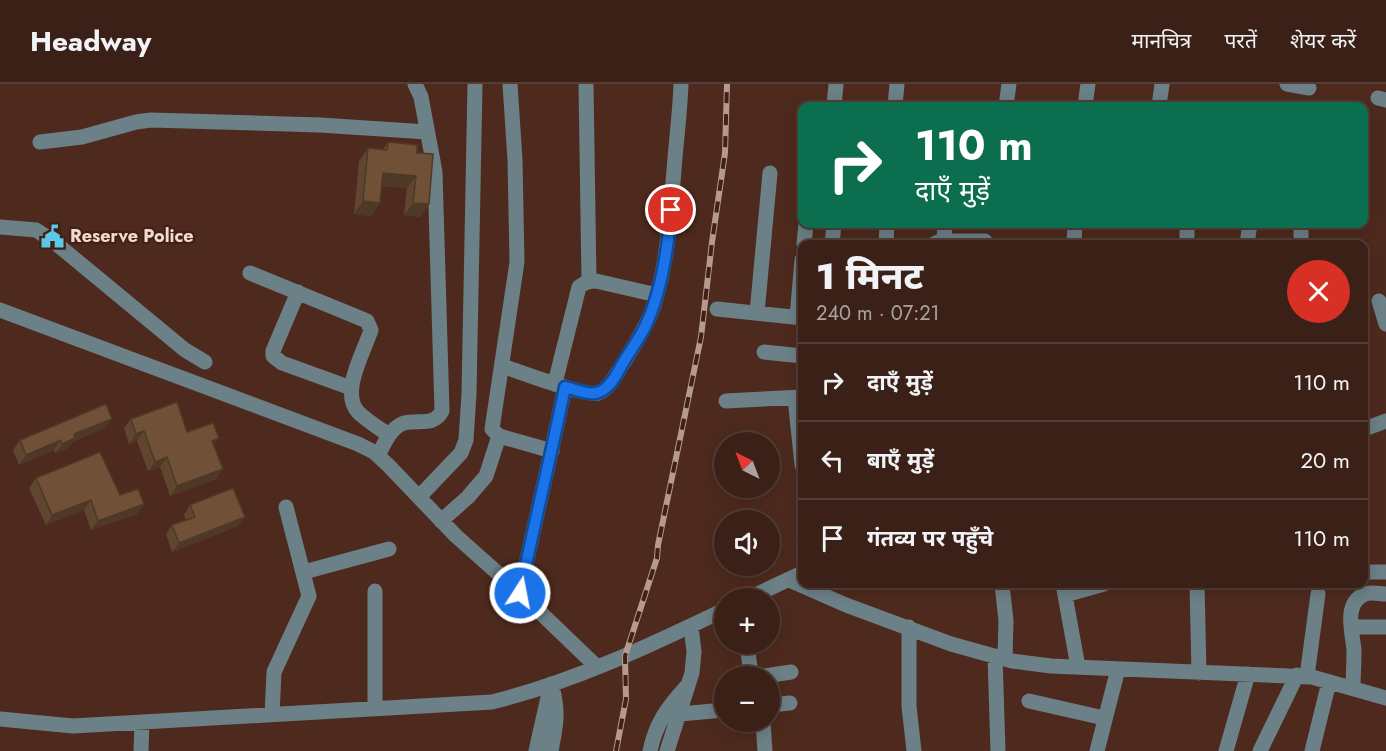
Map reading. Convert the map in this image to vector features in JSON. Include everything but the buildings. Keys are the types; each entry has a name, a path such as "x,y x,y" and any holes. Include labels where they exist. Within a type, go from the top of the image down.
{"street":[{"path":"378,456 389,435 404,423 433,421 439,418 442,411 435,172 421,97 415,84"},
{"path":"419,497 461,453 466,440 470,394 475,84"},
{"path":"510,84 515,160 517,262 492,424 495,433 499,436 552,451"},
{"path":"586,84 589,281"},
{"path":"502,366 593,393 606,388 644,328 662,277 669,232 681,84"},
{"path":"834,102 836,84"},
{"path":"895,102 897,84"},
{"path":"1007,102 1009,84"},
{"path":"1086,102 1088,84"},
{"path":"1160,102 1162,84"},
{"path":"1287,84 1309,88"},
{"path":"40,142 81,136 151,120 320,124 428,132"},
{"path":"757,313 770,173"},
{"path":"0,227 36,230 53,241 185,350 205,362"},
{"path":"250,273 367,321 371,330 351,388 351,396 357,411 389,435"},
{"path":"520,593 552,451 560,385 579,287 589,281 657,295"},
{"path":"298,292 273,351 273,356 282,363 351,388"},
{"path":"1368,305 1382,300 1386,324"},
{"path":"717,309 798,318"},
{"path":"0,310 358,444 378,456 441,521 597,667"},
{"path":"764,352 798,356"},
{"path":"726,401 798,397"},
{"path":"1368,428 1386,421"},
{"path":"441,521 468,497 486,476 499,436"},
{"path":"272,715 274,672 309,596 286,507"},
{"path":"304,572 389,549"},
{"path":"1368,572 1386,572"},
{"path":"770,588 796,576"},
{"path":"817,588 846,605 951,644 1000,657 1051,666 1302,676 1386,698"},
{"path":"998,751 1000,657 1006,621 1002,588"},
{"path":"1197,588 1199,673"},
{"path":"1064,589 1078,667"},
{"path":"375,591 375,709"},
{"path":"1353,688 1351,617 1357,599 1367,593 1386,594"},
{"path":"1260,751 1302,676 1318,594"},
{"path":"0,719 73,726 492,702 597,667 714,615"},
{"path":"667,751 692,673 694,652 691,626"},
{"path":"909,627 909,706 914,751"},
{"path":"1351,627 1386,627"},
{"path":"1097,751 1118,669"},
{"path":"780,674 791,672"},
{"path":"1226,751 1248,674"},
{"path":"1312,751 1329,682"},
{"path":"536,751 551,684"},
{"path":"551,684 558,718 551,751"},
{"path":"650,751 664,711 688,686"},
{"path":"1029,701 1104,718"},
{"path":"780,704 790,703"},
{"path":"680,714 714,711"},
{"path":"141,751 142,722"},
{"path":"764,732 765,751"}],"railway":[{"path":"616,751 626,699 625,656 657,558 701,337 725,153 727,84"}],"place":[{"name":"Reserve Police","path":"52,236"}],"route":[{"path":"520,593 565,387 599,393 613,380 634,345 653,307 662,277 671,210"}]}
